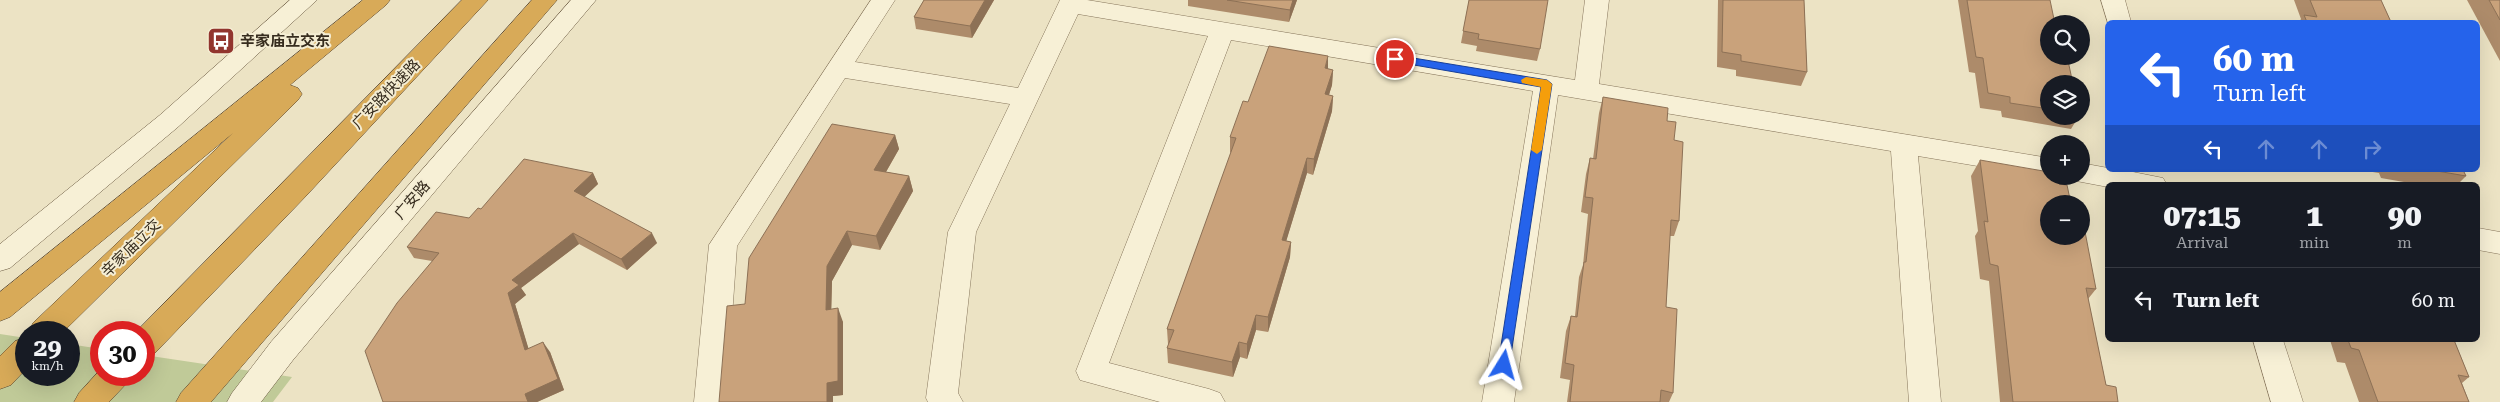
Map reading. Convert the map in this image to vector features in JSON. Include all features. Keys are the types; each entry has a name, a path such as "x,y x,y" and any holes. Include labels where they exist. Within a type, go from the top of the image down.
{"highway":[{"path":"0,309 378,0"},
{"name":"辛家庙立交","path":"55,321 385,0"},
{"name":"广安路快速路","path":"155,335 476,0"},
{"path":"192,402 546,0"},
{"path":"0,376 15,361"},
{"path":"90,402 105,386"},
{"path":"109,402 120,386"}],"street":[{"path":"0,260 169,121 305,0"},
{"name":"广安路","path":"242,402 282,350 584,0"},
{"path":"710,402 723,245 882,0"},
{"path":"1586,90 1598,0"},
{"path":"2113,0 2118,20"},
{"path":"947,402 942,398 962,232 1071,2 1224,30 2040,167"},
{"path":"1209,402 1091,372 1224,30"},
{"path":"838,68 1026,98"},
{"path":"1498,402 1547,84"},
{"path":"1904,144 1925,402"},
{"path":"2090,174 2135,182"},
{"path":"2480,239 2500,243"},
{"path":"2269,342 2287,402"}],"green space":[{"path":"0,334 15,336 15,386 80,386 80,346 90,347 90,386 155,386 155,357 292,377 273,402 0,402"}],"building":[{"path":"924,0 985,0 970,26 914,17"},
{"path":"1227,0 1293,0 1290,10"},
{"path":"1469,0 1548,0 1540,49 1478,39 1479,34 1463,31"},
{"path":"1723,0 1804,0 1807,72 1741,61 1741,55 1722,52"},
{"path":"1967,0 2050,0 2053,15 2040,15 2040,65 2069,65 2071,75 2040,75 2040,108 2010,103 2010,97 1988,93 1983,58 1976,57"},
{"path":"2310,0 2381,0 2390,20 2306,20 2304,15 2317,17"},
{"path":"2489,0 2500,0 2500,20"},
{"path":"1269,46 1328,56 1325,68 1333,70 1325,94 1333,96 1314,159 1307,158 1282,240 1291,242 1268,317 1256,315 1247,344 1239,342 1232,362 1167,348 1174,330 1167,329 1236,138 1230,137 1243,101 1248,102"},
{"path":"1603,97 1668,108 1667,121 1676,122 1674,140 1683,142 1679,221 1671,220 1666,307 1677,309 1673,393 1661,390 1660,402 1570,402 1574,365 1565,363 1571,316 1577,317 1584,262 1586,262 1593,198 1585,197 1590,158 1596,159"},
{"path":"832,124 895,135 874,170 909,176 876,236 847,231 827,266 826,310 838,308 838,381 827,383 827,402 719,402 727,306 745,304 749,258"},
{"path":"524,159 593,173 574,191 652,233 621,259 573,233 512,280 519,285 508,293 525,350 543,342 558,379 525,394 528,402 383,402 365,351 397,303 439,253 407,247 436,212 469,218 478,208 481,209"},
{"path":"1980,160 2040,170 2040,185 2067,185 2069,195 2040,195 2040,245 2088,245 2096,289 2086,288 2106,385 2116,387 2118,402 2013,402 1998,266 1990,264 1984,221 1988,222"},
{"path":"2443,172 2464,172 2466,176"},
{"path":"2349,342 2455,342 2469,377 2458,375 2469,402 2378,402 2359,350 2351,348"}],"slow traffic":[{"path":"1526,80 1547,84 1537,150"}],"place":[{"name":"辛家庙立交东","path":"221,41"}],"route":[{"path":"1395,59 1547,84 1504,365"}]}
